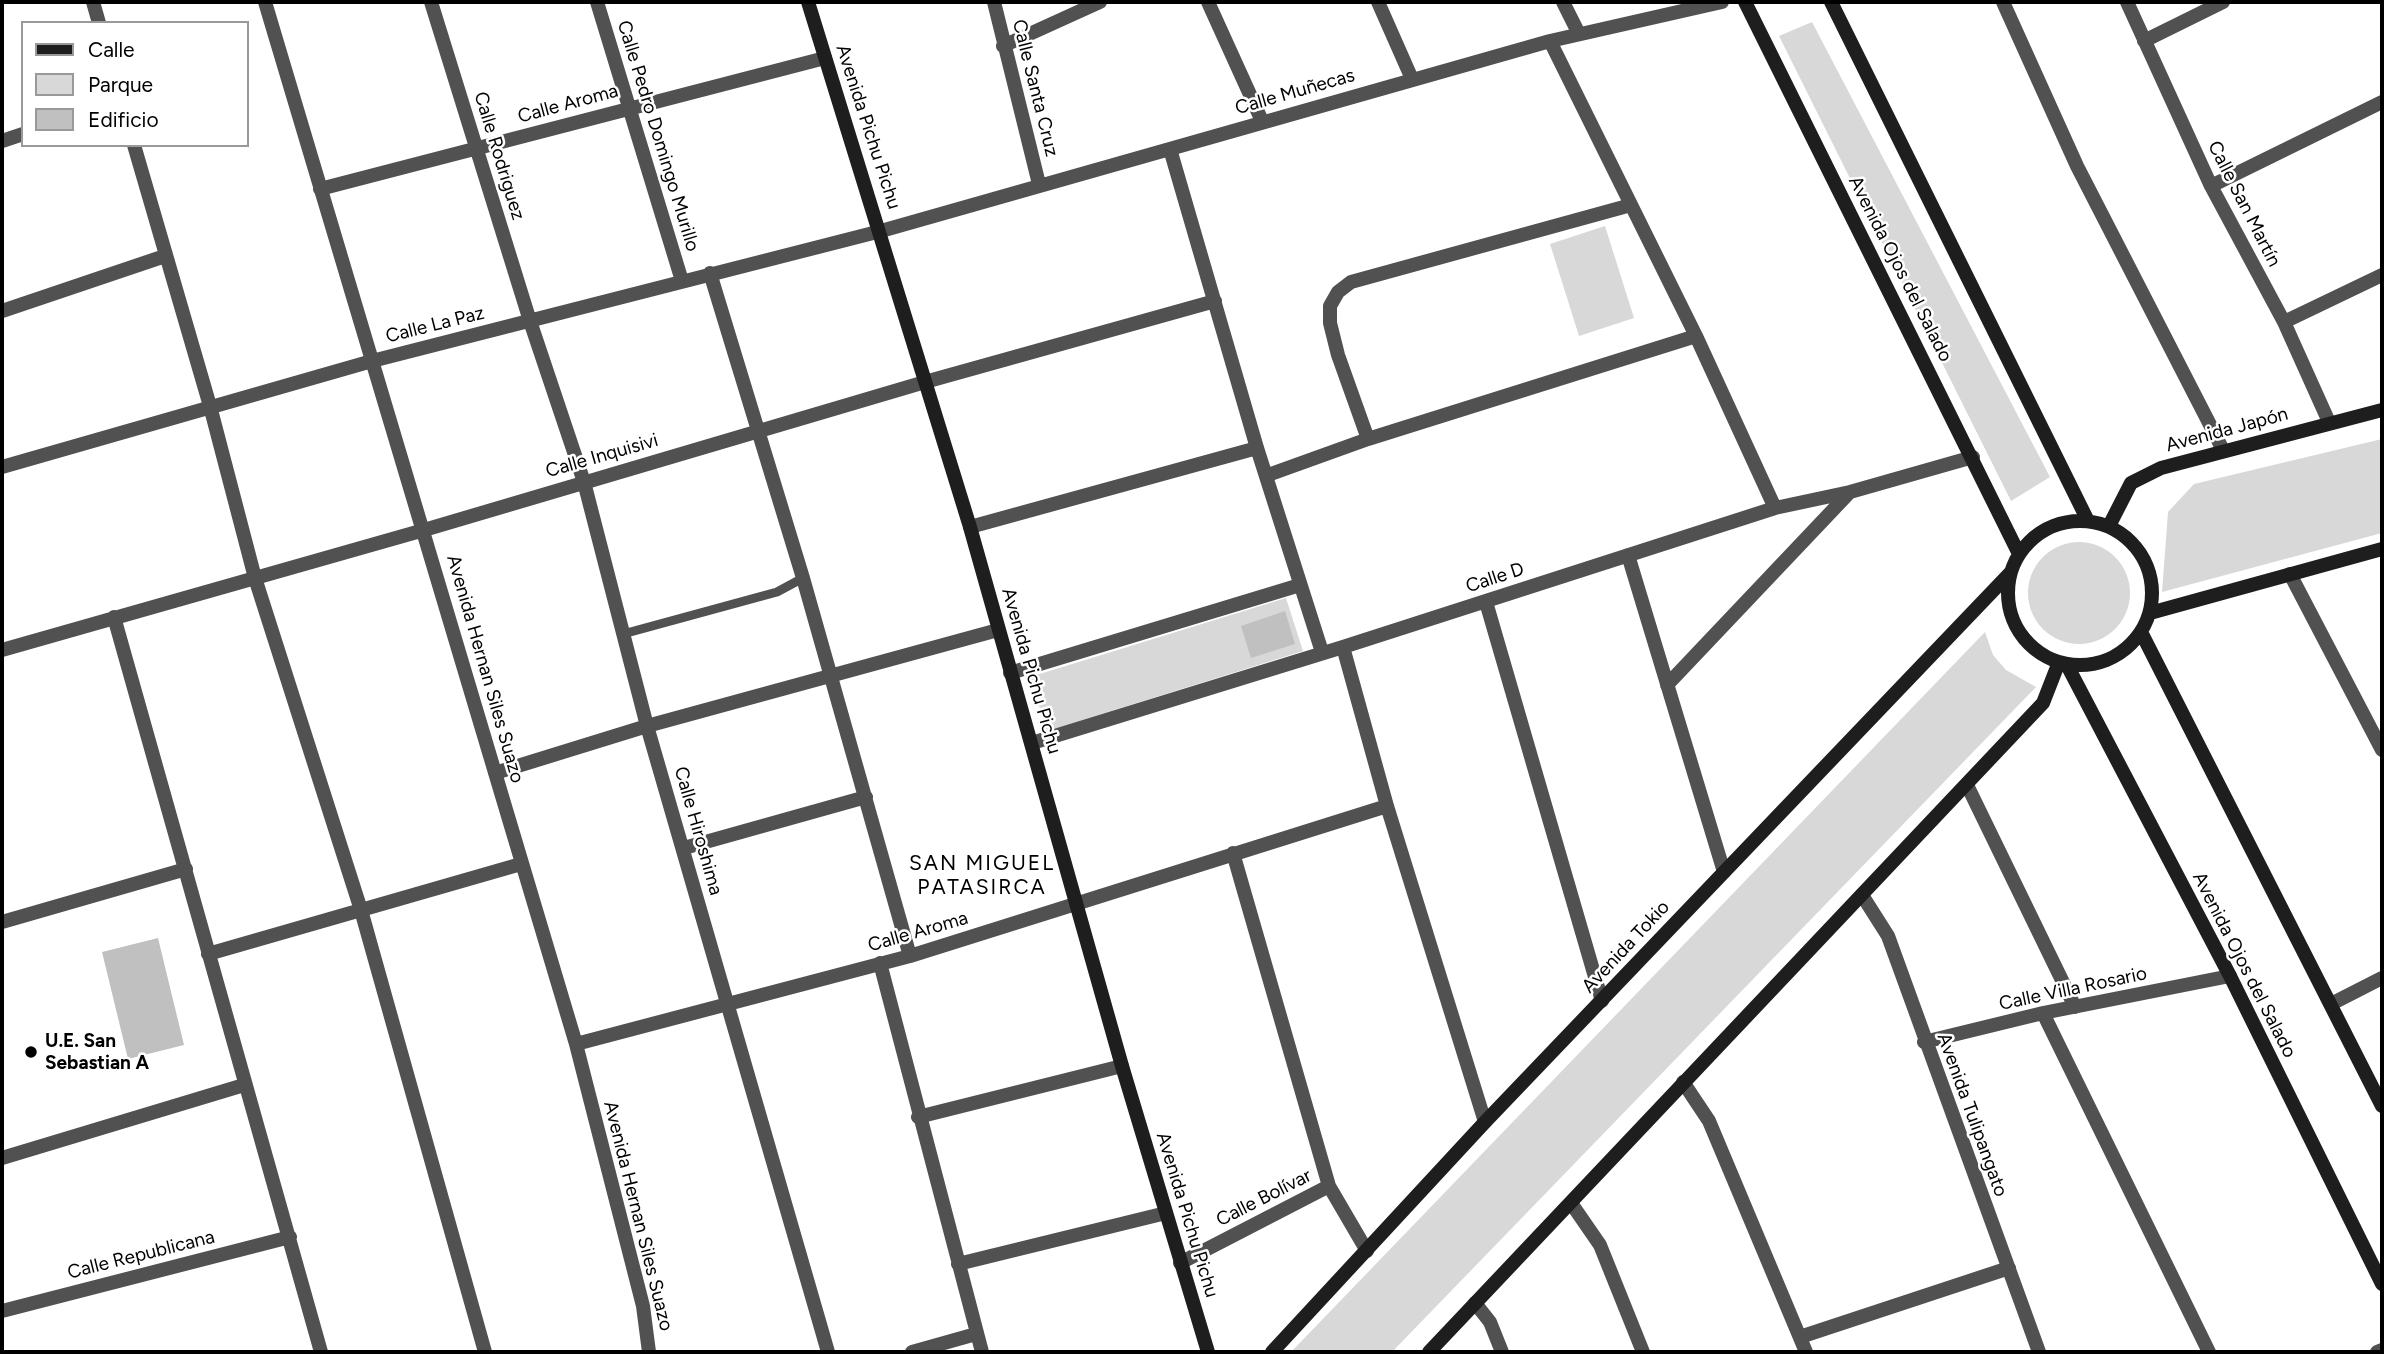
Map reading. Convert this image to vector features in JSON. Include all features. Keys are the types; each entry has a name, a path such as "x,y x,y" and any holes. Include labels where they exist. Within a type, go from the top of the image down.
{"street":[{"path":"93,2 98,21"},
{"name":"Avenida Hernan Siles Suazo","path":"265,2 576,1044 643,1306 649,1352"},
{"name":"Calle Rodriguez","path":"431,2 530,321"},
{"name":"Calle Pedro Domingo Murillo","path":"597,2 682,281"},
{"name":"Avenida Pichu Pichu","path":"808,2 881,231 970,527 1122,1066 1208,1352"},
{"name":"Calle Santa Cruz","path":"994,2 1039,184"},
{"path":"1003,46 1100,2"},
{"path":"1208,2 1262,121"},
{"path":"1378,2 1412,79"},
{"path":"1563,2 1579,34"},
{"name":"Calle Muñecas","path":"881,231 1550,41 1722,2"},
{"name":"Avenida Ojos del Salado","path":"1745,2 2020,554"},
{"path":"1831,2 2088,521"},
{"path":"2003,2 2077,166 2222,450"},
{"name":"Calle San Martín","path":"2127,2 2211,186 2284,323 2329,422"},
{"path":"2144,41 2223,2"},
{"path":"1550,41 1696,336 1774,508"},
{"name":"Calle Aroma","path":"320,189 825,58"},
{"path":"2211,186 2382,102"},
{"path":"2,141 21,135"},
{"path":"135,147 210,406 255,578 361,910 485,1352"},
{"path":"1170,149 1257,448 1268,475 1322,652"},
{"path":"1368,439 1338,355 1330,323 1330,306 1338,292 1351,282 1631,205"},
{"name":"Calle La Paz","path":"2,467 372,361 710,272 881,231"},
{"path":"2,311 165,256"},
{"path":"710,272 803,578 910,956"},
{"path":"2284,323 2382,275"},
{"name":"Calle Inquisivi","path":"2,650 424,530 925,382 1215,302"},
{"name":"Calle Hiroshima","path":"530,321 584,482 647,726 828,1352"},
{"path":"1268,475 1368,439 1696,336"},
{"name":"Avenida Japón","path":"2109,526 2131,483 2161,468 2382,410"},
{"path":"970,527 1257,448"},
{"name":"Calle D","path":"1032,743 1486,602 1774,508 1850,492 1973,457"},
{"path":"1667,685 1850,492"},
{"path":"2088,521 2109,526 2126,537 2140,553 2149,572 2152,592 2150,613 2141,632 2117,656 2084,666 2063,664 2031,648 2018,632 2010,613 2007,592 2011,572 2020,554 2033,538 2049,527 2088,521"},
{"path":"2150,613 2382,549"},
{"path":"1628,555 1724,872"},
{"name":"Avenida Tokio","path":"1272,1352 1485,1122 2011,572"},
{"path":"2290,574 2382,750"},
{"path":"1010,673 1300,585"},
{"path":"1486,602 1602,1001"},
{"path":"114,617 321,1352"},
{"path":"495,773 647,726 998,631"},
{"path":"2141,632 2382,1107"},
{"path":"1343,647 1387,806 1485,1122"},
{"path":"1429,1352 2043,703 2063,664"},
{"name":"Avenida Ojos del Salado","path":"2063,664 2230,976 2382,1284"},
{"path":"1967,785 2075,1007"},
{"path":"684,848 866,797"},
{"name":"Calle Aroma","path":"576,1044 910,956 1387,806"},
{"path":"1233,853 1329,1186 1367,1251"},
{"path":"208,954 521,864"},
{"path":"2,922 186,869"},
{"name":"Avenida Tulipangato","path":"1862,895 1888,936 1924,1042 2039,1352"},
{"path":"880,963 918,1117 982,1352"},
{"name":"Calle Villa Rosario","path":"1924,1042 2043,1013 2230,976"},
{"path":"2331,1004 2382,978"},
{"path":"2043,1013 2209,1352"},
{"path":"918,1117 1122,1066"},
{"path":"1683,1082 1709,1121 1806,1352"},
{"path":"2,1157 244,1085"},
{"name":"Calle Bolívar","path":"1180,1263 1329,1186"},
{"path":"1571,1203 1600,1245 1643,1352"},
{"path":"958,1264 1166,1213"},
{"name":"Calle Republicana","path":"2,1311 290,1237"},
{"path":"1800,1337 2009,1268"},
{"path":"1475,1303 1490,1322 1502,1352"},
{"path":"912,1352 976,1334"},
{"path":"2377,1352 2382,1349"}],"lane":[{"path":"623,635 777,592 803,578"}],"green space":[{"path":"1812,22 2050,477 2011,501 1779,36"},
{"path":"1605,226 1634,318 1579,336 1550,244"},
{"path":"2382,439 2382,533 2162,592 2168,512 2194,484"},
{"path":"2079,542 2099,546 2115,557 2126,573 2130,593 2126,613 2115,629 2099,640 2079,644 2059,640 2043,629 2032,613 2028,593 2032,573 2043,557 2059,546"},
{"path":"1286,598 1303,651 1047,731 1030,677"},
{"path":"1985,632 1993,655 2006,670 2036,687 1392,1352 1291,1352"}],"building":[{"path":"1285,611 1295,644 1251,658 1241,626"},
{"path":"158,938 184,1045 128,1059 102,952"}],"place":[{"name":"U.E. San Sebastian A","path":"31,1052"}],"district":[{"name":"SAN MIGUEL PATASIRCA","path":"982,876"}]}
